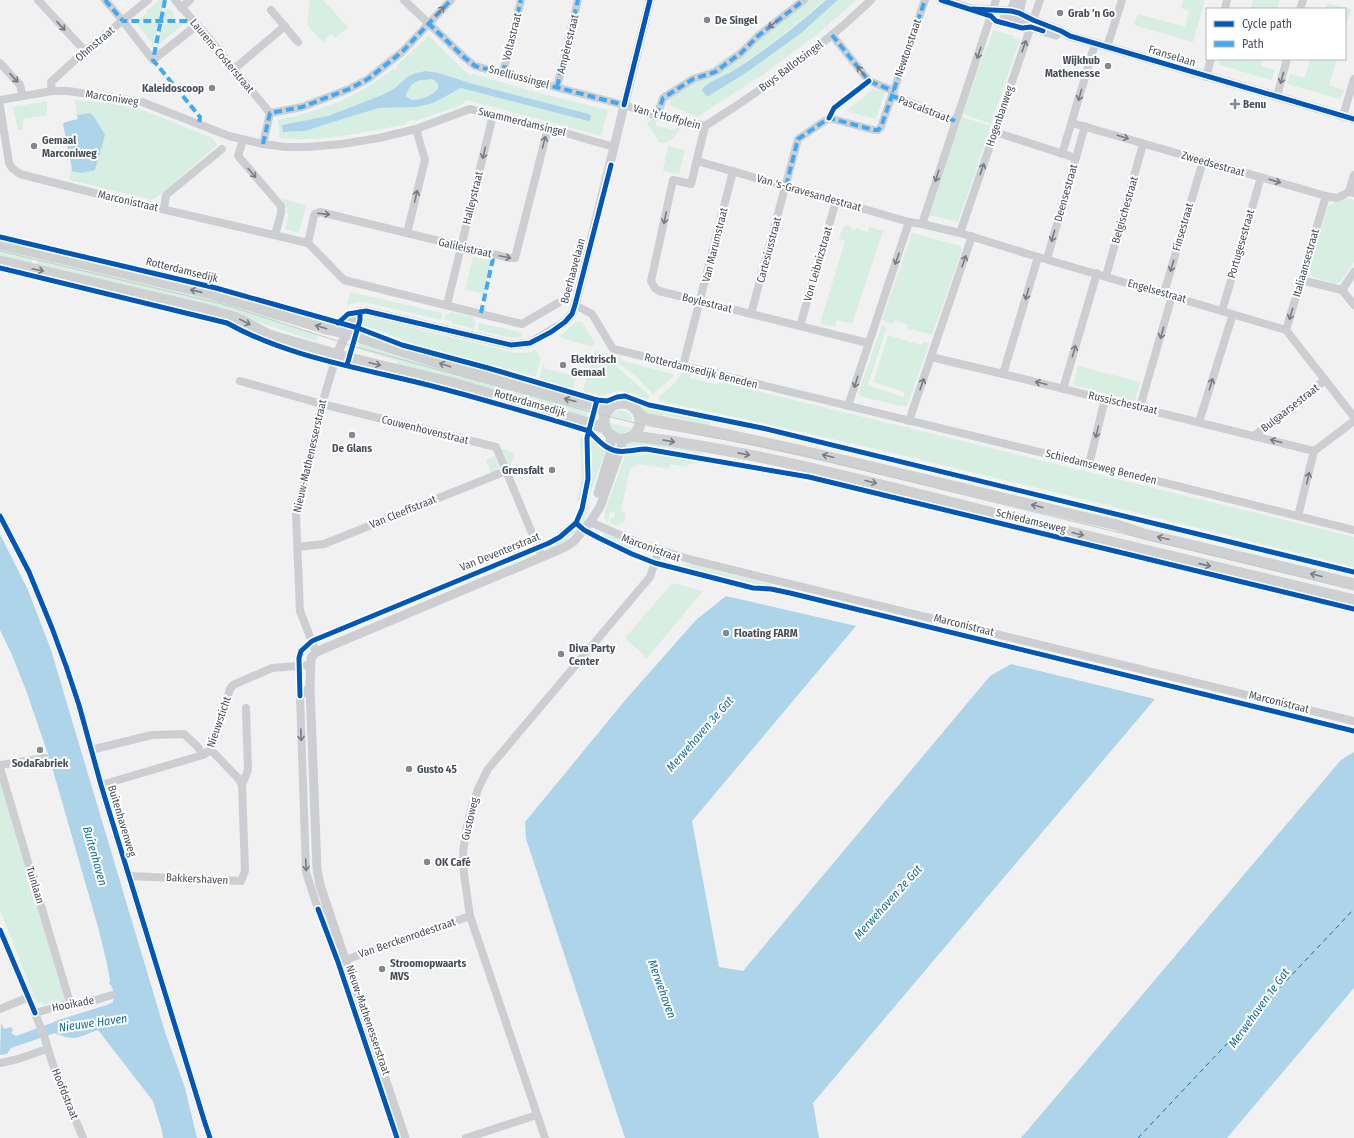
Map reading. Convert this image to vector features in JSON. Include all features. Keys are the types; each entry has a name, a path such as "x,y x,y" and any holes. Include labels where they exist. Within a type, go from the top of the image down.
{"main road":[{"name":"Rotterdamsedijk","path":"0,244 208,293 327,329 346,333 454,368 608,410"},
{"name":"Rotterdamsedijk","path":"0,261 205,309 237,318 269,334 337,354 453,383 607,432"},
{"path":"625,403 633,407 639,415 640,424 636,432 629,438 614,438 607,432 604,418 608,410 615,404 625,403"},
{"name":"Schiedamseweg","path":"639,415 647,419 823,455 1117,525 1144,534 1354,584"},
{"name":"Schiedamseweg","path":"629,438 666,440 813,468 1354,600"}],"street":[{"path":"38,0 85,51"},
{"path":"105,0 123,21 152,60 199,27"},
{"name":"Ohmstraat","path":"52,91 51,82 85,51 148,0"},
{"name":"Laurens Costerstraat","path":"175,0 270,113"},
{"path":"181,8 190,0"},
{"name":"Snelliussingel","path":"404,0 475,66 624,105"},
{"path":"262,144 270,113 286,111 307,105 349,89 368,79 402,52 451,0"},
{"name":"Voltastraat","path":"502,73 521,0"},
{"name":"Ampèrestraat","path":"557,87 578,0"},
{"name":"Boerhaavelaan","path":"346,333 354,317 360,312 366,311 511,345 525,344 534,341 566,322 572,314 575,305 650,0"},
{"name":"Buys Ballotsingel","path":"705,126 781,75 832,35 871,0"},
{"name":"Newtonstraat","path":"786,186 798,139 829,118 874,130 878,130 881,127 925,0"},
{"path":"941,0 992,13 1014,14"},
{"path":"922,224 996,0"},
{"path":"1014,14 1015,0"},
{"path":"1014,14 1022,0"},
{"name":"Hogenbanweg","path":"960,233 1040,0"},
{"path":"1107,47 1122,0"},
{"path":"658,116 663,98 693,79 715,72 742,53 758,36 802,1"},
{"path":"271,10 298,42"},
{"name":"Franselaan","path":"1014,14 1032,24 1061,31 1070,36 1095,44 1354,119"},
{"path":"234,69 285,26"},
{"name":"Pascalstraat","path":"832,35 869,81 893,94 955,121"},
{"name":"Deensestraat","path":"1062,154 1095,44"},
{"path":"1206,77 1211,60"},
{"path":"1277,96 1287,60"},
{"path":"0,63 20,85 23,96"},
{"path":"1343,116 1354,79"},
{"name":"Marconiweg","path":"0,100 52,91 142,102 214,131 243,140"},
{"name":"Van 't Hoffplein","path":"624,105 658,116 705,126 690,184 673,180"},
{"name":"Marconistraat","path":"0,106 9,163 16,171 27,176 308,243"},
{"name":"Swammerdamsingel","path":"243,140 262,144 307,147 342,144 416,130 470,109 548,128 614,147"},
{"name":"Halleystraat","path":"447,305 493,115"},
{"name":"Zweedsestraat","path":"1072,122 1143,144 1326,196 1337,198 1352,192"},
{"name":"Deensestraat","path":"1047,259 1085,126"},
{"name":"Galileistraat","path":"308,243 314,216 320,212 461,247 515,258 548,128"},
{"path":"407,234 424,160 416,130"},
{"path":"995,132 1076,158"},
{"path":"243,140 238,156 280,206 281,213 275,236"},
{"name":"Belgischestraat","path":"1106,276 1143,144"},
{"path":"164,209 166,195 222,148"},
{"name":"Van 's-Gravesandestraat","path":"696,161 909,222 922,224"},
{"name":"Finsestraat","path":"1140,407 1203,161"},
{"name":"Van Marumstraat","path":"684,366 734,171"},
{"path":"1352,192 1354,175"},
{"name":"Portugesestraat","path":"1222,311 1261,177"},
{"name":"Boylestraat","path":"673,180 651,281 658,291 868,344"},
{"name":"Cartesiusstraat","path":"751,314 786,186"},
{"name":"Italiaansestraat","path":"1286,330 1326,196"},
{"name":"Von Leibnizstraat","path":"800,326 836,201"},
{"path":"848,406 909,222"},
{"name":"Engelsestraat","path":"922,224 972,236 1286,330"},
{"path":"909,421 972,236"},
{"path":"308,243 342,278 349,282 522,324 558,303"},
{"path":"1003,374 1038,257"},
{"path":"1342,290 1354,272"},
{"path":"1063,389 1097,273"},
{"path":"1301,280 1342,290 1354,305"},
{"name":"Rotterdamsedijk Beneden","path":"575,305 592,314 613,350 848,406"},
{"path":"1199,422 1233,314"},
{"path":"1286,330 1354,417"},
{"path":"337,354 346,333"},
{"name":"Nieuw-Mathenesserstraat","path":"337,354 322,404 296,515 300,611 316,652 311,658 310,687 317,869 320,885 405,1138"},
{"name":"Russischestraat","path":"931,357 1314,450"},
{"name":"Bulgaarsestraat","path":"1254,436 1325,380"},
{"name":"Couwenhovenstraat","path":"240,381 322,404 496,447 542,556"},
{"path":"1089,464 1105,399"},
{"name":"Schiedamseweg Beneden","path":"848,406 1354,530"},
{"path":"1298,516 1314,450 1354,421"},
{"name":"Van Deventerstraat","path":"590,522 611,450 607,432"},
{"name":"Van Deventerstraat","path":"316,652 565,547 574,541 600,507 629,438"},
{"name":"Van Cleeffstraat","path":"298,547 324,544 506,471"},
{"name":"Buitenhavenweg","path":"0,516 29,572 52,628 79,705 101,786 210,1138"},
{"name":"Marconistraat","path":"590,522 659,550 766,578 1354,722"},
{"name":"Gustoweg","path":"545,1138 470,916 464,874 464,852 467,826 479,787 488,769 650,577 659,550"},
{"name":"Nieuwsticht","path":"101,786 203,755 211,750 230,689 233,685 272,668 310,665"},
{"name":"Bakkershaven","path":"129,876 241,881 245,871 242,785 248,770 246,708"},
{"path":"91,750 152,735 184,734 197,746 203,755"},
{"path":"211,750 238,778 242,785"},
{"path":"0,766 45,758"},
{"name":"Tuinlaan","path":"0,766 70,1002"},
{"name":"Van Berckenrodestraat","path":"345,960 470,916"},
{"name":"Hoofdstraat","path":"0,930 29,997 44,1036 47,1050 83,1138"},
{"name":"Hooikade","path":"35,1013 70,1002 83,1004 112,996"},
{"path":"0,1009 29,997"},
{"path":"0,1062 18,1059 47,1050"},
{"path":"466,1138 537,1115"}],"green space":[{"path":"160,0 164,0 162,11 170,9 174,14 174,20 138,21 147,13 146,11"},
{"path":"309,0 323,0 348,27 335,38 331,34 323,42 307,25"},
{"path":"809,0 825,0 809,14 741,65 711,82 706,96 713,94 778,50 838,0 857,0 816,35 765,73 697,117 670,105 670,98 673,95"},
{"path":"1183,0 1205,0 1193,42 1134,25 1138,14 1185,27 1189,11 1181,8"},
{"path":"1253,0 1280,0 1277,8 1250,8"},
{"path":"1327,3 1351,9 1346,26 1346,8 1325,8"},
{"path":"140,23 159,23 152,48 151,46 153,44 137,25"},
{"path":"171,23 185,23 158,45 162,50 157,54 155,52 160,30 163,30 163,25"},
{"path":"993,30 1014,36 1013,38 1020,40 991,124 963,114"},
{"path":"429,36 470,76 473,74 535,92 608,110 601,136 467,100 459,106 416,121 415,119 406,122 406,124 327,138 280,138 278,120 309,112 338,102 366,88 393,69 395,70 398,68 396,66","holes":["439,73 473,84 589,114 591,116 590,121 461,88 394,108 379,108 305,131 284,132 293,123 328,116 382,95 395,88 407,77"]},
{"path":"1220,60 1262,60 1261,66 1275,70 1271,80 1219,64"},
{"path":"1310,60 1337,60 1329,85 1344,90 1340,99 1287,84 1290,74 1305,78"},
{"path":"432,79 438,86 429,96 418,100 412,100 406,95 410,86 415,82"},
{"path":"873,89 885,92 876,119 846,111"},
{"path":"75,100 111,103 138,108 212,138 217,145 160,195 152,200 69,180 71,171 82,173 90,113 77,115"},
{"path":"47,101 47,115 23,119 23,129 18,130 13,107"},
{"path":"962,117 991,126 958,222 929,215"},
{"path":"652,118 657,119 656,126 675,130 676,125 682,127 670,140 660,143 647,123"},
{"path":"668,146 685,150 679,174 663,171"},
{"path":"283,199 306,205 299,233 285,229 289,214 286,213 287,209 282,203"},
{"path":"1342,199 1354,200 1354,262 1341,281 1336,284 1313,277 1309,270 1328,206"},
{"path":"845,225 852,227 851,229 855,230 856,228 868,232 869,227 883,231 852,324 837,320 835,327 820,324 845,241 839,239 843,226 845,227"},
{"path":"912,233 961,246 962,250 932,335 907,328 908,325 895,320 893,324 882,320"},
{"path":"0,248 34,255 31,265 0,258"},
{"path":"38,257 226,301 281,317 280,323 318,335 316,341 227,312 36,266"},
{"path":"473,257 492,261 484,294 465,290"},
{"path":"350,292 443,313 441,320 368,303 358,302 347,305"},
{"path":"450,312 474,317 473,321 476,321 474,329 451,323 452,321 444,319 446,314 449,315"},
{"path":"365,318 393,323 516,353 536,350 541,359 536,377 414,344 378,330 361,326 362,321"},
{"path":"578,321 582,322 595,343 594,345 590,346 561,338 560,336"},
{"path":"479,323 520,332 522,337 511,338 478,330"},
{"path":"882,325 887,327 868,385 904,397 904,392 873,382 888,335 920,345 925,342 929,344 907,406 901,406 860,396 858,393"},
{"path":"360,343 589,407 586,418 397,365 397,361 358,349"},
{"path":"595,351 613,355 614,363 617,367 649,395 648,400 631,393 619,391 600,396 583,391"},
{"path":"618,356 621,357 620,360 673,374 673,377 653,394 635,375 619,364"},
{"path":"543,362 545,363 543,368 576,376 573,389 539,379"},
{"path":"473,366 591,400 473,367"},
{"path":"1078,366 1140,382 1135,401 1073,385"},
{"path":"683,370 691,372 690,378 719,385 720,382 1354,537 1354,567 833,439 659,401 659,397 677,381"},
{"path":"619,398 711,420 709,428 687,420 663,414 663,417 653,417 647,415 631,402 617,401 606,404 599,403"},
{"path":"620,410 629,413 633,421 611,416"},
{"path":"610,423 631,428 628,431 619,433 611,427"},
{"path":"583,437 585,438 587,475 581,502 577,500 582,475 580,439"},
{"path":"589,440 592,440 605,452 587,503 585,503 590,477"},
{"path":"634,441 704,449 702,456 647,447 625,449"},
{"path":"503,449 513,453 514,455 511,464 508,467 501,450"},
{"path":"639,450 701,460 701,462 688,464 687,467 670,464 669,469 638,464 630,469 621,511 626,513 624,522 618,526 610,522 610,518 614,518 615,512 610,511 608,522 604,516 605,511 626,453"},
{"path":"495,456 499,467 491,473 486,460"},
{"path":"585,504 590,506 581,525 578,522"},
{"path":"574,527 578,529 562,544 550,549 545,548 545,546 559,540"},
{"path":"604,533 633,545 633,547 630,550 601,537"},
{"path":"688,564 770,584 768,587 752,585 681,568"},
{"path":"672,583 703,591 647,658 625,638"},
{"path":"0,774 64,1001 42,1005 42,1003 37,1003 0,910"}],"water":[{"path":"826,0 838,0 800,34 747,72 709,96 706,96 702,90 708,84 733,71 757,55"},
{"path":"426,71 439,73 473,84 589,114 591,116 590,121 461,88 433,103 416,107 379,108 305,131 283,132 282,125 328,116 382,95 395,88 407,77","holes":["432,79 437,83 437,90 429,96 418,100 410,99 406,96 410,87 415,82"]},
{"path":"90,113 105,135 95,170 82,173 71,171 72,169 63,124 65,122 78,119 77,115"},
{"path":"0,534 28,590 51,650 165,1032 185,1088 197,1138 163,1138 153,1101 98,1030 76,1038 62,1036 55,1033 11,1048 7,1054 0,1055 1,1023 4,1029 11,1027 13,1030 11,1033 16,1036 55,1021 107,1005 113,1002 114,997 113,989 109,983 110,980 107,964 98,927 50,760 27,693 0,630"},
{"path":"726,596 856,626 692,821 719,967 743,971 990,676 1011,664 1155,699 813,1103 819,1138 625,1138 526,839 525,822 627,698 696,620"},
{"name":"Merwehaven 1e Gat","path":"1354,752 1354,988 1227,1138 1021,1138 1341,760"}],"ferry route":[{"path":"1138,1138 1354,909"}],"tram line":[{"path":"0,251 222,304 353,346 594,413 640,424 801,455 1354,590"}],"marked path":[{"path":"105,0 123,21 193,21"},
{"path":"165,0 153,60 200,117 199,125"},
{"path":"263,144 270,113 302,107 349,89 368,79 402,52 451,0"},
{"path":"503,73 521,0"},
{"path":"557,87 578,0"},
{"path":"657,116 663,98 693,79 715,72 741,53 758,36 804,0"},
{"path":"786,186 798,139 829,118 874,130 878,130 881,127 925,0"},
{"path":"428,23 475,66 624,105"},
{"path":"832,35 869,81 894,91"},
{"path":"892,96 955,121"},
{"path":"481,313 494,254"}],"cycle path":[{"path":"624,105 650,0"},
{"path":"941,0 991,16 996,21 1022,28 1031,27 1043,31"},
{"path":"972,9 1011,11 1019,13 1070,36 1354,119"},
{"path":"829,118 834,108 869,81"},
{"path":"338,323 348,314 366,311 511,345 530,343 551,332 565,322 572,314 611,165"},
{"path":"0,237 216,288 358,328 402,345 488,368 597,400 607,401 625,396 649,405 762,428 1354,572"},
{"path":"0,268 227,323 273,344 297,352 346,366 463,394 589,431 605,446 615,451 646,449 809,477 1354,609"},
{"path":"347,365 360,320 360,312"},
{"path":"300,696 299,658 301,651 312,641 549,543 560,537 576,523 582,509 588,479 587,438 597,400"},
{"path":"0,516 29,572 66,666 79,705 101,785 210,1138"},
{"path":"576,523 584,530 599,538 655,563 753,588 771,589 790,593 1354,731"},
{"path":"318,909 338,962 397,1138"},
{"path":"0,930 35,1013"}],"place":[{"name":"Grab 'n Go","path":"1060,13"},
{"name":"De Singel","path":"707,20"},
{"name":"Wijkhub Mathenesse","path":"1108,66"},
{"name":"Kaleidoscoop","path":"212,88"},
{"name":"Benu","path":"1235,104"},
{"name":"Gemaal Marconiweg","path":"34,146"},
{"name":"Elektrisch Gemaal","path":"563,365"},
{"name":"De Glans","path":"352,435"},
{"name":"Grensfalt","path":"552,470"},
{"name":"Floating FARM","path":"726,633"},
{"name":"Diva Party Center","path":"561,654"},
{"name":"SodaFabriek","path":"40,750"},
{"name":"Gusto 45","path":"409,769"},
{"name":"OK Café","path":"427,862"},
{"name":"Stroomopwaarts MVS","path":"382,969"}],"water label":[{"name":"Merwehaven 3e Gat","path":"700,734"},
{"name":"Buitenhaven","path":"95,856"},
{"name":"Merwehaven 2e Gat","path":"888,902"},
{"name":"Merwehaven","path":"662,989"},
{"name":"Nieuwe Haven","path":"93,1023"}]}
